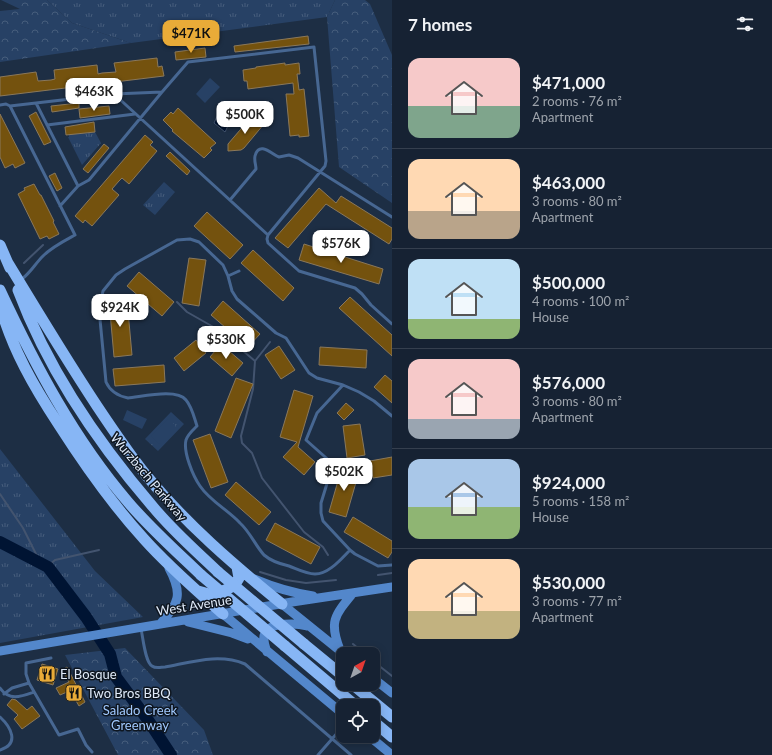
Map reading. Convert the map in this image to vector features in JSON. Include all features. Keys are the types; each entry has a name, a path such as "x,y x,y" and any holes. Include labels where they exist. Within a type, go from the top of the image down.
{"highway":[{"name":"Wurzbach Parkway","path":"0,245 29,319 47,356 95,434 154,508 180,536 218,572 336,670"},
{"path":"8,263 64,357 146,476 192,524 237,567 282,604"},
{"path":"0,290 24,342 63,412 101,468 129,503 201,575 348,699"},
{"path":"0,305 14,346 36,389 74,449 124,516 166,562 223,614"},
{"path":"196,590 209,594 218,593 234,586 239,578 237,567"},
{"path":"360,691 392,717"},
{"path":"380,726 392,737"}],"main road":[{"path":"161,623 172,611 176,603 178,593 176,580 166,562"},
{"path":"247,575 269,585 294,593 320,598"},
{"name":"West Avenue","path":"0,651 161,623 392,587"},
{"path":"340,647 335,636 333,625 341,608 353,593"},
{"path":"282,604 336,648"},
{"path":"223,614 336,709"},
{"path":"180,621 232,633 256,642"},
{"path":"268,652 263,639 269,628 292,624 309,626"},
{"path":"380,684 392,693"},
{"path":"377,743 392,755"}],"lane":[{"path":"60,206 78,186 89,180 188,62 314,47 326,161 325,166 268,235 268,243 300,271 355,288 392,324"},
{"path":"0,105 6,104 10,106 114,94 162,92"},
{"path":"114,94 268,235"},
{"path":"36,103 78,186"},
{"path":"10,106 75,235 43,256 29,274 19,281"},
{"path":"47,125 135,114"},
{"path":"230,200 256,169 254,158 259,150 268,150 279,157 289,155 293,156 392,217"},
{"path":"350,550 337,563 325,571 317,574 275,562 260,550 244,527 207,494 194,477 187,456 186,439 191,431 197,426 191,409 185,399 173,393 128,398 114,393 109,387 106,382 99,309 103,291 116,275 177,240 190,238 199,242 223,265 232,291 237,299 276,333 286,338 309,372 317,378 343,385 359,392 374,401 392,416"},
{"path":"228,276 239,271"},
{"path":"343,385 317,413 306,440 333,464 321,502 323,521 350,550 378,566 392,565"},
{"path":"141,627 146,655 150,664 153,666 157,668 165,667 216,658 228,658 246,664 351,755"},
{"path":"51,658 26,663 26,674 29,683 59,735 78,729 86,745 92,752"},
{"path":"4,694 12,688 29,683"},
{"path":"0,688 4,694 9,697 23,696 34,692"},
{"path":"0,717 8,726 12,734 12,740 10,744 0,750"},
{"path":"318,755 336,734"}],"green space":[{"path":"1,0 47,0 72,23 131,43 0,62 0,11 20,9"},
{"path":"47,0 335,0 327,17 131,43 72,23"},
{"path":"335,0 365,0 370,4 392,55 392,203 339,167 327,17"},
{"path":"210,78 220,87 205,103 196,94"},
{"path":"95,132 101,143 82,165 68,137 69,134"},
{"path":"164,182 175,192 155,215 143,205"},
{"path":"127,410 147,419 142,429 123,420"},
{"path":"171,412 184,424 158,451 145,439"},
{"path":"168,419 176,426 159,444 151,436"},
{"path":"0,449 95,571 143,617 0,643"},
{"name":"Salado Creek Greenway","path":"125,648 204,730 213,755 118,755 65,655"}],"water":[{"path":"224,111 228,115 229,121 225,132 214,123 218,114 220,116"}],"building":[{"path":"308,36 309,44 235,52 234,46"},
{"path":"205,48 206,57 176,60 175,52"},
{"path":"157,58 158,67 162,66 164,76 0,96 0,77 36,72 38,81 51,80 55,79 54,70 97,65 98,74 116,72 114,63"},
{"path":"285,63 285,65 299,63 300,74 297,74 299,90 304,89 309,136 290,136 286,94 294,94 293,83 248,89 247,81 244,81 243,70"},
{"path":"79,103 79,108 52,112 51,106"},
{"path":"109,106 110,114 80,118 79,109"},
{"path":"178,108 216,143 210,148 212,150 204,158 172,131 173,130 163,120 171,112 173,114"},
{"path":"36,112 51,142 44,145 29,116"},
{"path":"0,114 25,163 15,168 13,164 5,168 0,157"},
{"path":"252,116 264,124 244,148 241,150 228,151 228,144"},
{"path":"94,122 95,132 66,135 65,127"},
{"path":"145,135 153,142 150,145 157,151 129,184 122,178 112,189 119,195 92,226 85,220 83,223 75,216"},
{"path":"104,144 109,148 88,173 83,169"},
{"path":"170,152 190,171 187,175 166,156"},
{"path":"55,173 62,188 57,191 49,176"},
{"path":"34,184 54,221 53,222 59,234 49,239 47,236 40,239 18,194 25,190 24,188"},
{"path":"319,188 336,203 341,196 392,228 392,239 389,244 326,204 288,248 275,238"},
{"path":"207,212 243,245 230,259 194,226"},
{"path":"304,244 383,269 379,284 299,260"},
{"path":"253,250 294,288 283,301 241,263"},
{"path":"189,258 206,260 199,306 182,303"},
{"path":"139,272 174,302 162,316 127,286"},
{"path":"350,297 392,335 392,356 339,308"},
{"path":"127,300 132,355 114,357 109,301"},
{"path":"223,301 260,334 248,347 211,315"},
{"path":"196,340 206,353 184,371 174,358"},
{"path":"221,344 243,363 232,376 210,357"},
{"path":"279,346 295,370 281,379 265,355"},
{"path":"320,347 367,350 366,368 319,365"},
{"path":"164,365 165,382 115,386 113,369"},
{"path":"385,375 392,381 392,403 374,387"},
{"path":"236,378 253,384 231,438 215,431"},
{"path":"294,390 313,396 298,447 315,462 304,475 283,457 297,442 280,437"},
{"path":"346,403 354,410 344,420 337,413"},
{"path":"360,424 365,455 347,458 343,426"},
{"path":"210,434 228,482 211,488 193,440"},
{"path":"392,457 392,475 373,478 370,461"},
{"path":"342,467 359,472 346,517 329,512"},
{"path":"236,482 271,512 259,525 225,495"},
{"path":"353,517 392,541 392,552 388,558 344,532"},
{"path":"275,523 320,547 311,564 266,540"},
{"name":"El Bosque","path":"42,664 58,669 53,685 37,680"},
{"name":"Two Bros BBQ","path":"67,667 85,702 79,706 75,699 72,700 67,692 60,695 56,688 69,682 62,670"},
{"path":"12,699 16,700 27,710 32,706 40,716 22,729 14,719 18,715 7,705"}],"waterway":[{"path":"24,263 43,245"},
{"path":"177,302 187,312 217,329 255,361 253,389 241,436 242,443 252,453 262,478 304,532 323,547 328,555"},
{"path":"255,361 270,342"},
{"path":"0,494 23,528 40,562"},
{"path":"0,542 48,567 86,617 110,654 116,677 148,720 171,755"},
{"path":"47,567 55,560 99,550"},
{"path":"260,572 286,580 306,583 336,580"},
{"path":"378,575 392,573"},
{"path":"353,644 357,647"},
{"path":"380,667 392,676"}],"place":[{"name":"El Bosque","path":"47,674"},
{"name":"Two Bros BBQ","path":"74,693"}]}
